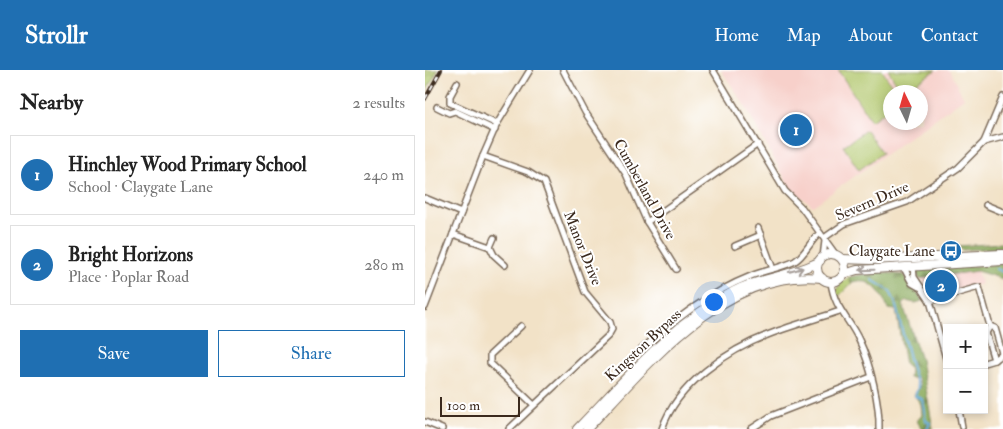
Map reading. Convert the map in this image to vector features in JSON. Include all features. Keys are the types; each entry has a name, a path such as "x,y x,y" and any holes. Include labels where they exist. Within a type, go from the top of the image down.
{"highway":[{"path":"839,257 845,269 840,279 831,282 822,278 818,269 821,259 830,254 839,257 879,260 1003,254"},
{"name":"Kingston Bypass","path":"577,429 664,339 708,305 757,281 821,259"},
{"path":"844,274 857,270 1003,261"},
{"name":"Kingston Bypass","path":"587,429 669,344 709,312 749,291 776,282 811,277 822,278"}],"street":[{"path":"425,306 483,156 496,127 530,70"},
{"name":"Cumberland Drive","path":"563,70 585,112 626,174 647,222 676,269"},
{"path":"713,70 785,191 802,208 839,257"},
{"path":"457,83 450,96 450,103 496,127"},
{"name":"Severn Drive","path":"641,350 675,320 711,294 752,276 796,261 814,238 823,237 844,224 907,202 958,168 984,142 1003,97"},
{"path":"437,107 449,113 455,111 496,127"},
{"path":"984,142 1003,137"},
{"path":"647,222 758,144"},
{"name":"Manor Drive","path":"483,156 527,172 544,182 585,292 610,322 612,329 607,336 509,429"},
{"path":"425,198 461,213"},
{"path":"986,205 1003,212"},
{"path":"758,228 773,269"},
{"path":"453,234 490,247"},
{"path":"735,246 761,235"},
{"path":"821,259 823,237"},
{"path":"495,238 490,247 493,255 505,265"},
{"path":"879,260 911,262 914,277 930,302 943,348"},
{"path":"904,268 912,283 922,288"},
{"path":"831,282 839,310 859,339 879,408 879,429"},
{"path":"930,302 979,287 990,326 986,333 994,360"},
{"path":"662,429 667,416 688,388 717,363 768,334 839,310"},
{"path":"521,326 490,355 490,363 534,405"},
{"path":"988,362 1002,355 995,328 990,326"},
{"path":"751,429 771,416 871,377"},
{"path":"960,414 962,427"},
{"path":"425,422 443,429"}],"shaded area":[{"path":"721,70 949,70 964,98 928,124 928,85 883,85 883,130 919,130 813,206 790,188 745,106"},
{"path":"977,271 981,284 931,299 925,283 919,279"}],"green space":[{"path":"425,70 438,70 425,94"},
{"path":"838,70 882,70 892,85 883,85 883,113 871,121"},
{"path":"888,70 936,70 913,85 898,85"},
{"path":"866,130 882,153 859,170 843,146"},
{"path":"1003,243 1003,248 962,250 957,246"},
{"path":"1003,264 1003,279 977,271 919,279 917,272 920,270"},
{"path":"878,272 904,275 922,301 915,303 906,301 903,305 921,360 933,429 922,429 917,421 922,415 921,404 914,395 920,387 918,378 909,378 910,369 905,365 896,310 888,309 881,295 867,282 850,282 849,277"},
{"path":"849,277 850,282 853,282 837,298 835,291"}],"waterway":[{"path":"996,269 1003,272"},
{"path":"872,280 890,291 895,302 918,387 915,396 922,399 926,421 930,423 927,429"}],"railway":[{"path":"425,99 441,70"}],"place":[{"name":"Hinchley Wood Primary School","path":"796,130"},
{"name":"Claygate Lane","path":"951,251"},
{"name":"Bright Horizons","path":"941,286"}]}
